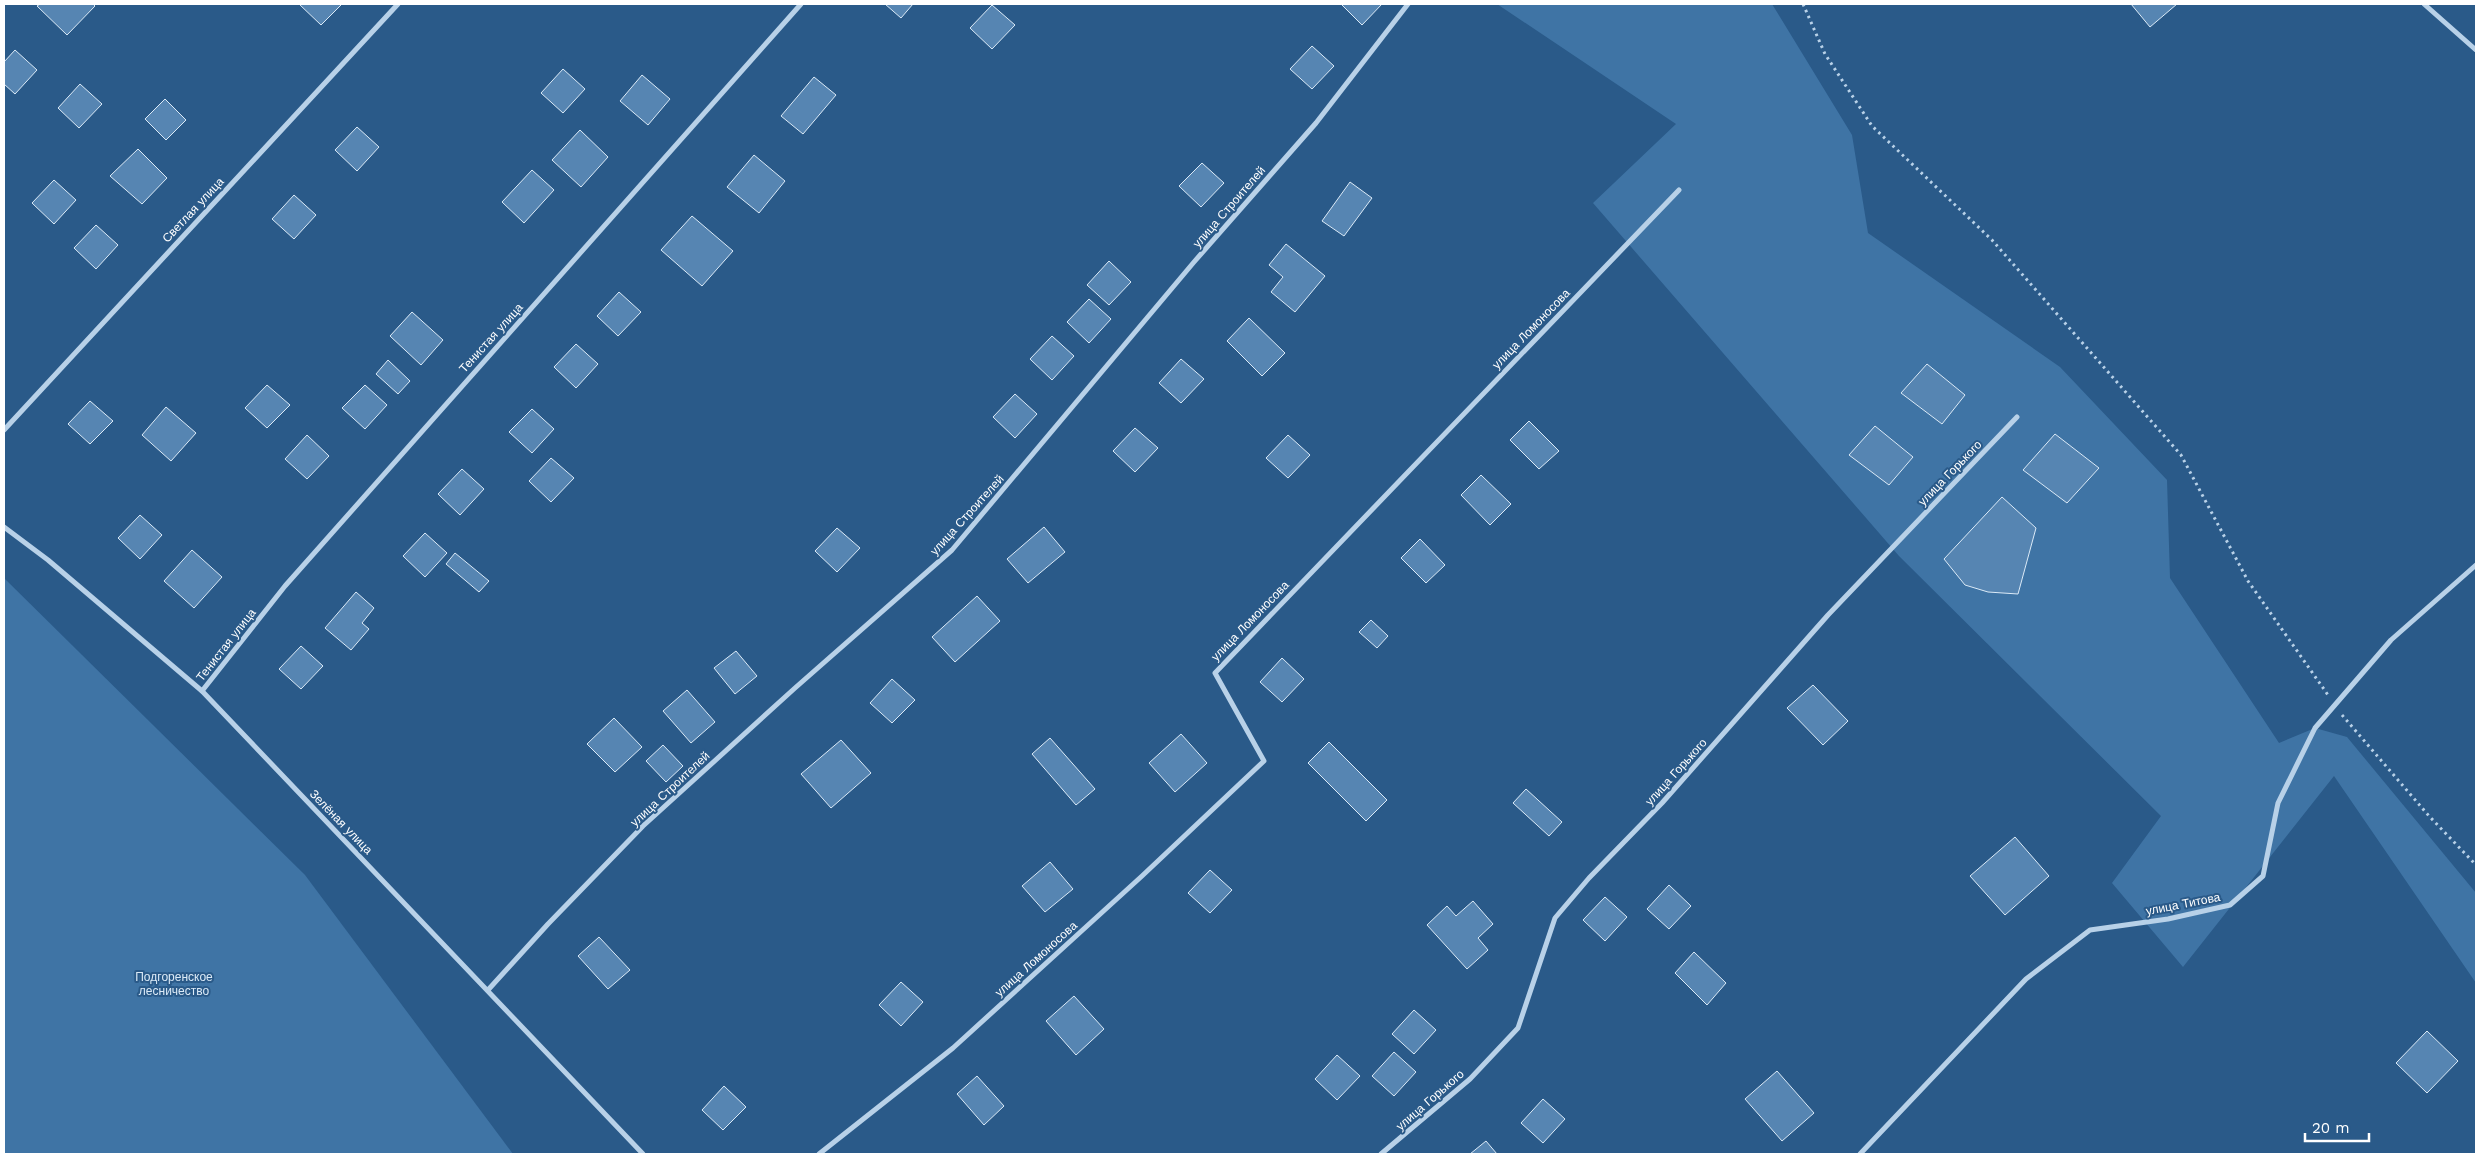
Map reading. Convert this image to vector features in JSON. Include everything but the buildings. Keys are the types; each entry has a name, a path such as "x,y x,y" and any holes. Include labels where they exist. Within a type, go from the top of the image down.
{"street":[{"name":"Светлая улица","path":"4,430 398,4"},
{"name":"Тенистая улица","path":"202,692 285,586 801,4"},
{"name":"улица Строителей","path":"488,990 548,924 643,826 795,688 952,550 1194,262 1316,123 1408,4"},
{"path":"2424,4 2476,50"},
{"name":"улица Ломоносова","path":"819,1154 952,1048 1142,876 1264,761 1214,673 1679,190"},
{"name":"улица Горького","path":"1381,1154 1470,1079 1518,1028 1555,918 1589,878 1662,803 1828,615 2017,417"},
{"name":"Зелёная улица","path":"4,527 48,560 202,692 643,1154"},
{"name":"улица Титова","path":"1860,1154 2026,979 2090,930 2168,919 2230,905 2263,876 2278,803 2315,728 2391,640 2476,565"}],"path":[{"path":"1803,4 1825,54 1872,126 1992,240 2181,455 2248,581 2348,724 2423,809 2476,865"}],"green space":[{"path":"1497,4 1772,4 1852,135 1868,233 2060,367 2167,480 2170,578 2279,743 2315,728 2347,737 2476,893 2476,983 2334,776 2183,967 2112,883 2161,816 1899,556 1593,203 1676,124"},
{"name":"Подгоренское лесничество","path":"4,578 305,875 513,1154 4,1154"}]}
